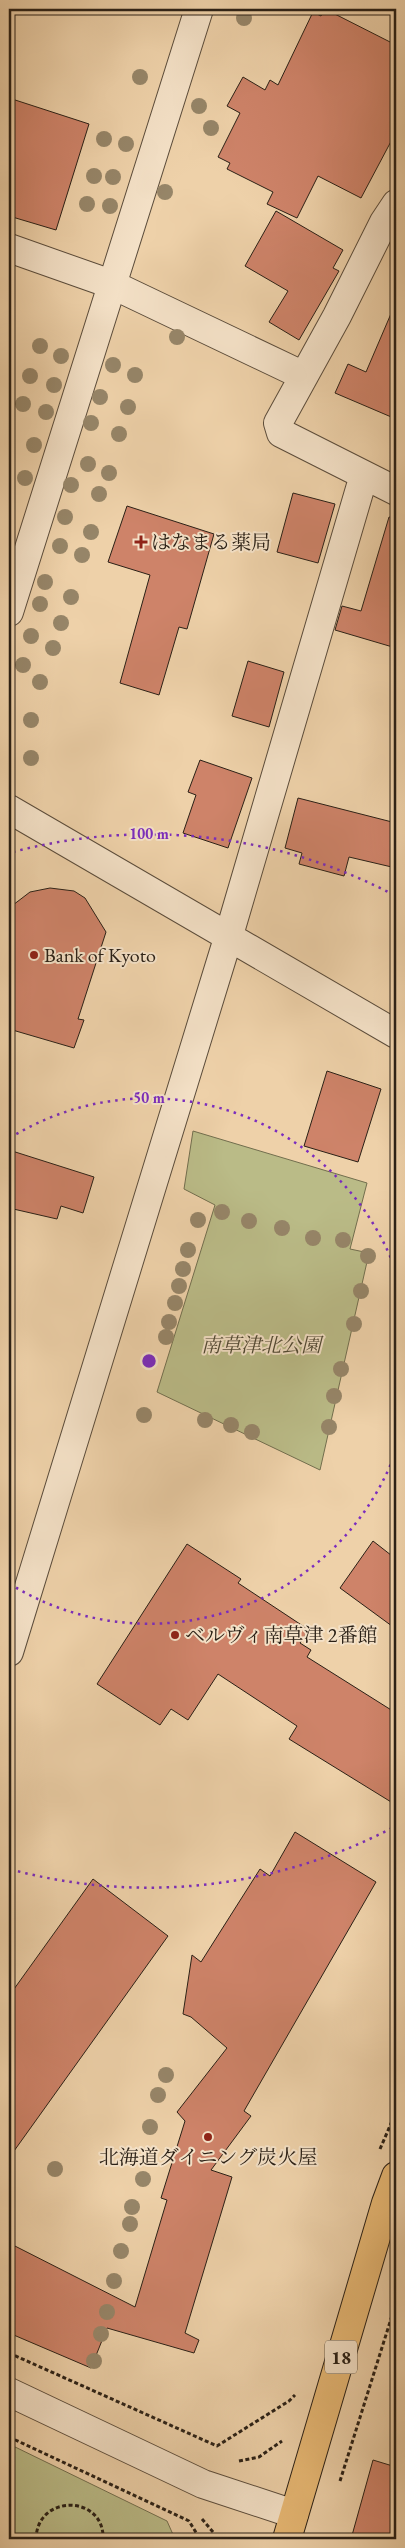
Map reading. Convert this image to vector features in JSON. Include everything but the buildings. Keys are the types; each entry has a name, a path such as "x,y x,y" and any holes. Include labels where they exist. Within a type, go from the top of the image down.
{"main road":[{"name":"18","path":"291,2526 386,2203 396,2176"}],"street":[{"path":"9,612 111,284 200,9"},
{"path":"396,204 384,222 278,423 281,433 396,491"},
{"path":"9,248 111,284 304,376"},
{"path":"9,1652 229,935 364,475"},
{"path":"9,809 229,935 396,1034"},
{"path":"9,2392 291,2526"}],"path":[{"path":"340,2483 396,2303"},
{"path":"9,2353 216,2446 289,2401"},
{"path":"235,2462 259,2457 282,2440 288,2433"},
{"path":"9,2437 189,2521 200,2539"},
{"path":"9,2538 36,2538 38,2526 48,2513 62,2505 74,2505 94,2514 100,2524 103,2539"},
{"path":"202,2518 220,2539"}],"green space":[{"name":"南草津北公園","path":"193,1131 367,1183 350,1249 369,1253 320,1470 157,1392 215,1205 184,1189"},
{"path":"9,2444 167,2521 175,2539 9,2539"}],"place":[{"name":"はなまる薬局","path":"141,542"},
{"name":"Bank of Kyoto","path":"34,955"},
{"name":"ベルヴィ南草津 2番館","path":"175,1635"},
{"name":"北海道ダイニング炭火屋","path":"208,2137"}]}
